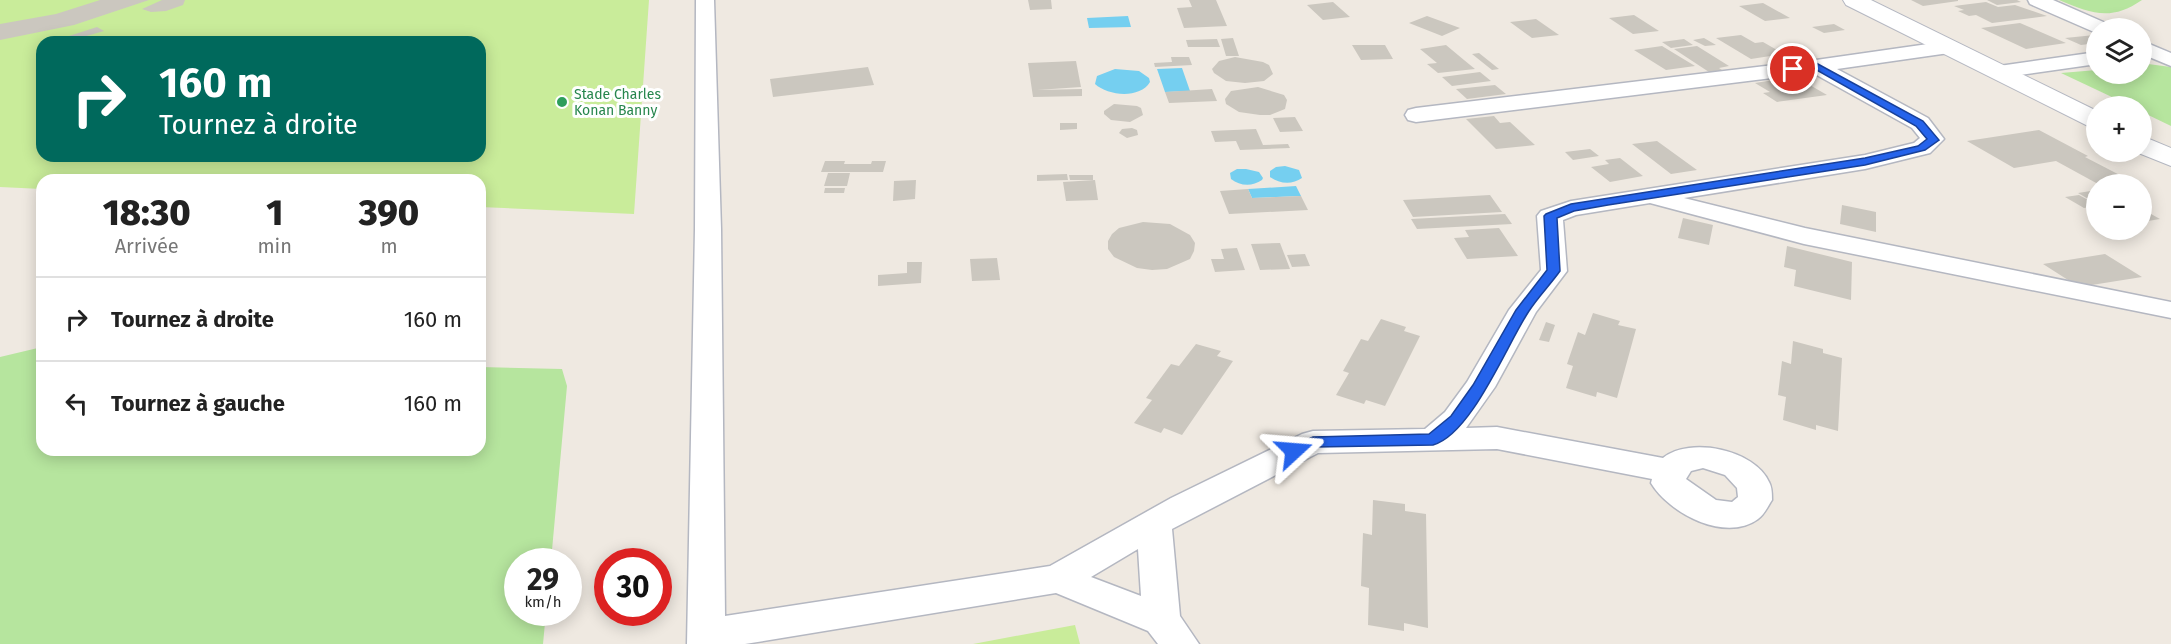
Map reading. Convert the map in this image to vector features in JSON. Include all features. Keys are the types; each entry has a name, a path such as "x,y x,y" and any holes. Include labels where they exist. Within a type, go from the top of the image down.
{"street":[{"path":"705,0 708,229 706,640 1058,579 1154,524 1313,442 1497,438 1670,471"},
{"path":"1854,0 2086,116"},
{"path":"2037,0 2086,21"},
{"path":"1416,115 1816,66 1949,47"},
{"path":"2152,49 2171,47"},
{"path":"2152,53 2171,60"},
{"path":"1998,72 2086,60"},
{"path":"1433,439 1456,419 1480,387 1523,310 1554,271 1550,216 1571,208 1645,195 1865,162 1922,148 1933,140 1920,123 1816,66"},
{"path":"2152,149 2171,158"},
{"path":"1645,195 1804,236 2171,310"},
{"path":"1154,524 1170,632"},
{"path":"1058,579 1170,632"}],"green space":[{"name":"Stade Charles Konan Banny","path":"0,0 649,0 634,214 486,207 486,174 36,174 36,189 0,187"},
{"path":"2059,0 2142,0 2120,11 2100,13 2081,9"},
{"path":"2152,65 2171,67 2171,126 2152,117 2152,96 2110,96 2061,73 2086,71 2086,84 2152,84"},
{"path":"36,348 36,456 486,456 486,367 562,369 567,386 552,548 504,548 504,626 545,626 543,644 0,644 0,357"},
{"path":"1075,625 1080,644 973,644"}],"water":[{"path":"1128,16 1131,27 1089,28 1087,18"},
{"path":"1182,68 1190,91 1165,92 1157,69"},
{"path":"1115,69 1139,71 1149,78 1150,82 1139,91 1124,94 1108,91 1095,84 1097,76"},
{"path":"1285,166 1299,170 1302,178 1286,183 1270,177 1270,171 1276,167"},
{"path":"1237,169 1259,172 1262,180 1246,185 1231,179 1230,173"},
{"path":"1296,186 1301,196 1252,198 1248,189"}],"building":[{"path":"100,0 149,0 74,25 0,40 0,24 56,14"},
{"path":"162,0 185,0 183,5 166,11 151,12 142,9"},
{"path":"1028,0 1051,0 1052,9 1030,10"},
{"path":"1189,0 1216,0 1227,26 1184,28 1177,8 1192,7"},
{"path":"1911,0 1958,0 1958,1 1923,6"},
{"path":"1987,0 2017,0 2021,2 1997,5"},
{"path":"1333,2 1350,17 1323,20 1307,5"},
{"path":"1986,2 1998,7 2015,5 2047,16 1992,23 1976,15 1969,16 1958,11 1964,10 1954,6"},
{"path":"1763,3 1790,18 1765,21 1739,6"},
{"path":"1634,15 1659,31 1633,34 1609,18"},
{"path":"1427,16 1460,28 1442,36 1409,23"},
{"path":"1536,19 1559,35 1532,38 1510,22"},
{"path":"2020,23 2066,43 2026,49 1981,28"},
{"path":"1834,24 1845,30 1824,33 1812,27"},
{"path":"97,27 104,31 86,36 69,36"},
{"path":"1741,35 1755,43 1763,42 1784,54 1751,59 1716,38"},
{"path":"2086,36 2086,44 2081,45 2065,38"},
{"path":"1233,38 1239,56 1226,56 1221,39"},
{"path":"1704,38 1716,45 1705,46 1693,40"},
{"path":"1217,39 1220,47 1188,47 1186,40"},
{"path":"1684,39 1693,45 1671,48 1662,42"},
{"path":"1352,45 1385,45 1393,59 1361,60"},
{"path":"1446,45 1475,69 1438,73 1427,64 1437,63 1420,49"},
{"path":"1662,46 1695,66 1666,70 1634,50"},
{"path":"1697,46 1729,66 1719,68 1725,72 1712,74 1674,49"},
{"path":"1479,53 1499,69 1492,70 1472,54"},
{"path":"1171,57 1189,57 1192,65 1155,67 1154,63 1172,62"},
{"path":"1235,57 1263,62 1269,65 1273,74 1264,81 1245,83 1226,81 1214,73 1212,69 1219,61"},
{"path":"1076,61 1081,87 1037,90 1082,89 1082,96 1033,97 1028,63"},
{"path":"868,67 874,85 773,97 770,79"},
{"path":"1480,72 1491,81 1452,86 1442,77"},
{"path":"1787,78 1793,82 1803,81 1827,95 1777,102 1763,93 1770,92 1755,83"},
{"path":"1495,85 1506,94 1467,99 1456,89"},
{"path":"1258,87 1284,95 1287,100 1285,109 1270,115 1260,115 1239,112 1226,104 1225,99 1231,91"},
{"path":"1212,89 1217,101 1169,103 1165,92"},
{"path":"1114,104 1137,106 1141,108 1143,115 1130,122 1111,120 1104,114 1104,111"},
{"path":"1494,116 1500,123 1510,122 1535,145 1496,149 1466,119"},
{"path":"1295,117 1303,131 1280,132 1273,118"},
{"path":"1060,123 1077,123 1077,129 1060,130"},
{"path":"1122,129 1137,130 1138,135 1127,138 1119,133"},
{"path":"1256,129 1263,145 1288,144 1290,148 1240,150 1236,141 1215,142 1211,131"},
{"path":"2039,130 2086,155 2086,162 2095,162 2118,174 2086,174 2086,177 2056,161 2014,168 1967,141"},
{"path":"1657,141 1697,170 1671,174 1632,144"},
{"path":"1590,149 1599,156 1573,160 1565,152"},
{"path":"1620,158 1643,176 1610,182 1591,167 1609,164 1605,160"},
{"path":"825,161 871,164 872,161 886,161 883,172 821,172"},
{"path":"828,173 850,173 847,186 824,186"},
{"path":"1067,174 1068,180 1037,181 1037,175"},
{"path":"1069,175 1093,175 1093,180 1070,180"},
{"path":"916,180 915,199 893,201 894,181"},
{"path":"1095,180 1098,200 1066,201 1063,182"},
{"path":"825,188 845,188 844,193 824,193"},
{"path":"1248,189 1252,198 1301,196 1308,210 1229,214 1220,191"},
{"path":"2086,192 2086,198 2078,193"},
{"path":"1490,195 1502,212 1413,217 1403,200"},
{"path":"2079,195 2086,199 2086,208 2084,208 2065,197"},
{"path":"1842,205 1876,212 1876,232 1840,224"},
{"path":"1505,214 1512,224 1417,229 1411,219"},
{"path":"2152,215 2160,219 2152,220"},
{"path":"1683,218 1713,225 1709,245 1678,238"},
{"path":"1143,222 1170,224 1190,235 1195,243 1190,259 1167,269 1152,270 1137,268 1114,257 1108,249 1108,241 1112,234 1119,228"},
{"path":"1499,228 1518,256 1467,259 1454,238 1469,237 1465,230"},
{"path":"1280,243 1290,269 1260,270 1251,244"},
{"path":"1787,246 1852,262 1851,300 1794,286 1796,270 1784,267"},
{"path":"1237,248 1245,270 1215,272 1211,259 1224,259 1221,249"},
{"path":"1305,254 1310,266 1292,267 1287,255"},
{"path":"2105,254 2142,277 2079,287 2043,264"},
{"path":"997,258 1000,280 972,281 970,259"},
{"path":"907,262 922,262 921,283 878,286 878,275 907,273"},
{"path":"1593,313 1620,321 1618,325 1636,329 1617,398 1597,392 1596,397 1566,388 1573,366 1567,364 1578,332 1585,335"},
{"path":"1381,319 1406,327 1404,331 1420,336 1385,406 1366,400 1364,404 1336,395 1349,373 1343,371 1361,339 1368,341"},
{"path":"1546,322 1555,325 1549,342 1539,340"},
{"path":"1793,341 1823,349 1823,353 1842,358 1838,431 1816,425 1816,430 1783,420 1786,397 1778,395 1782,361 1791,364"},
{"path":"1196,344 1221,351 1217,356 1233,361 1182,435 1164,428 1161,433 1134,423 1152,400 1146,398 1171,364 1179,366"},
{"path":"1373,500 1405,504 1405,511 1426,514 1428,628 1404,623 1404,631 1368,625 1369,588 1361,586 1363,533 1372,535"}],"place":[{"name":"Stade Charles Konan Banny","path":"562,102"}],"route":[{"path":"1294,451 1313,442 1433,439 1456,419 1480,387 1523,310 1554,271 1550,216 1571,208 1608,201 1865,162 1922,148 1933,140 1920,123 1816,66 1793,69"}]}
